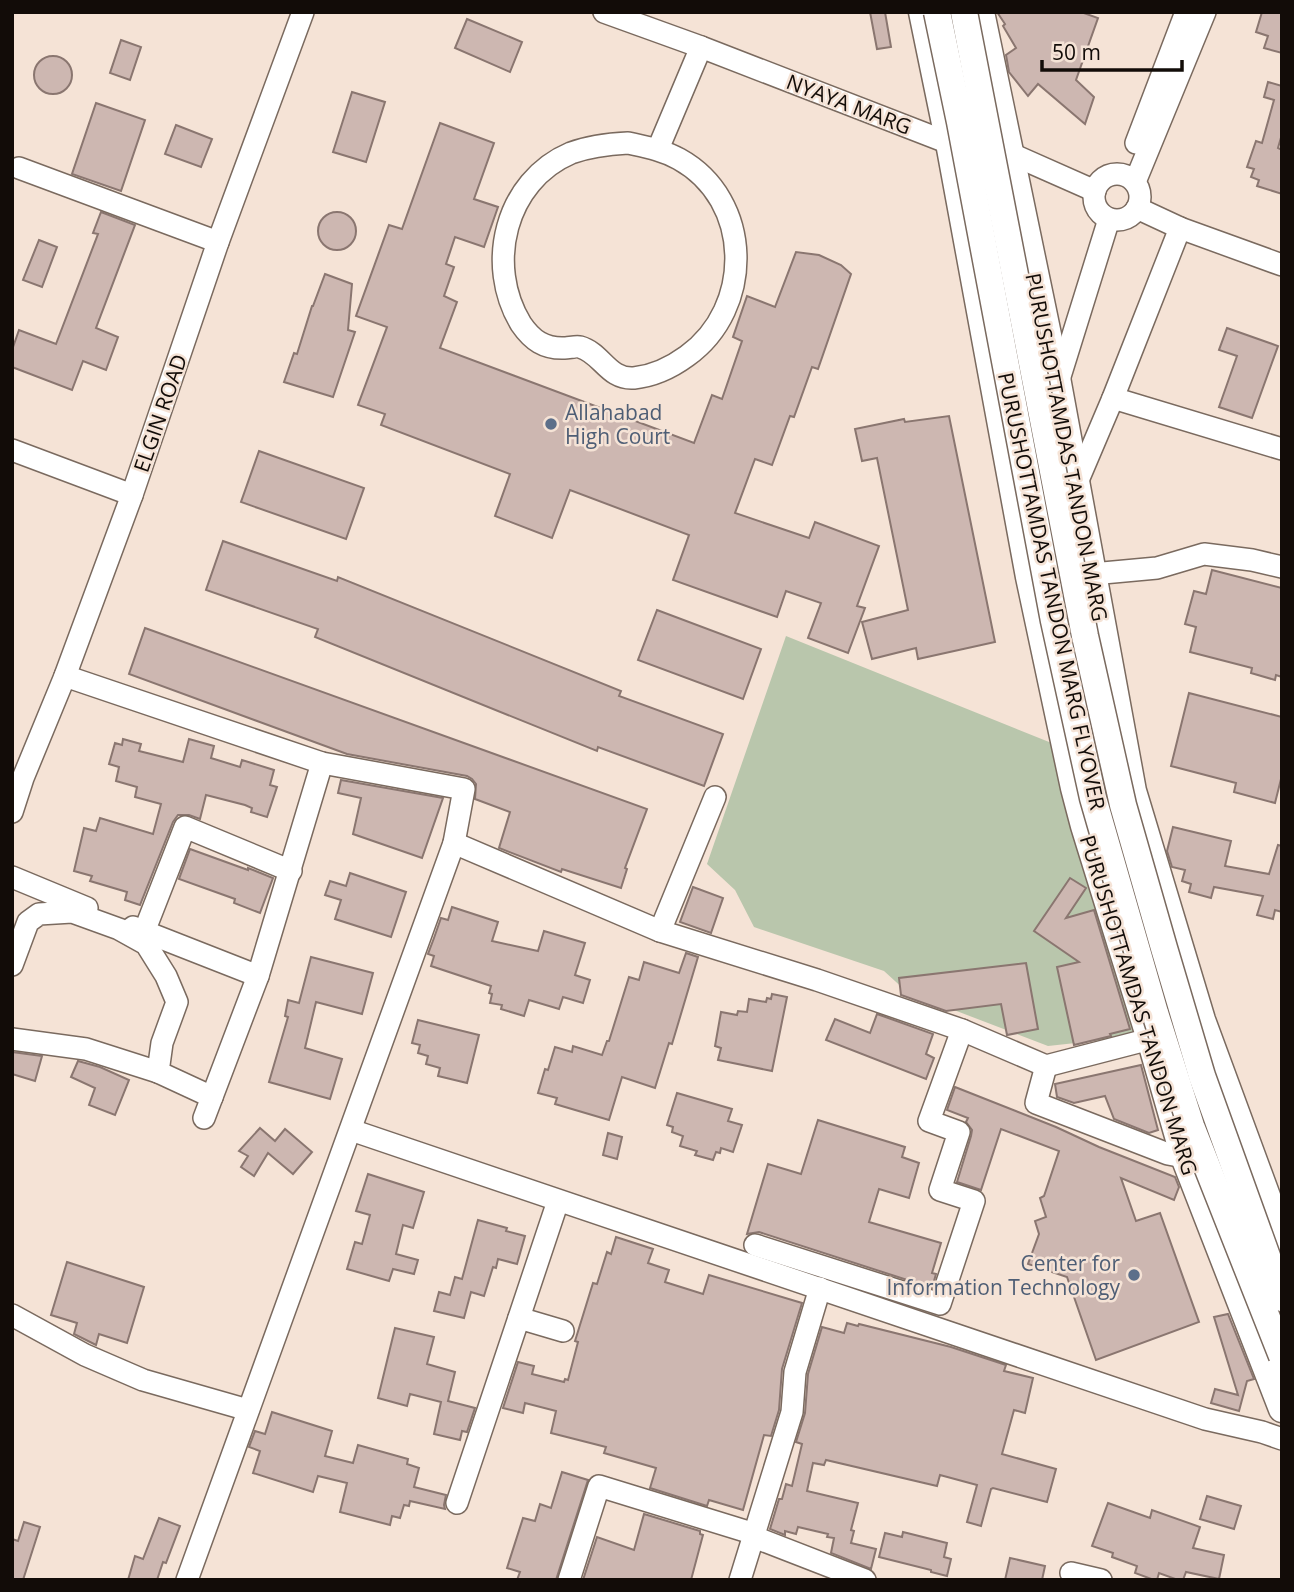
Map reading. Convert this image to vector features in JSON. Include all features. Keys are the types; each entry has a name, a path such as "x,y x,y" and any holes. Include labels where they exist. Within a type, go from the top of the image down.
{"main road":[{"name":"PURUSHOTTAMDAS TANDON MARG","path":"922,12 950,143 1027,563 1074,788 1184,1157 1282,1409"},
{"name":"PURUSHOTTAMDAS TANDON MARG FLYOVER","path":"937,12 1054,621 1093,798 1155,1013 1191,1126 1282,1356"},
{"name":"PURUSHOTTAMDAS TANDON MARG FLYOVER","path":"964,12 1085,636 1123,804 1202,1076 1282,1298"},
{"name":"PURUSHOTTAMDAS TANDON MARG","path":"981,12 1058,383 1133,791 1202,1020 1282,1237"}],"street":[{"name":"ELGIN ROAD","path":"12,812 18,777 65,676 132,495 218,242 303,12"},
{"name":"NYAYA MARG","path":"604,12 950,143 1009,153 1094,191"},
{"path":"1130,178 1186,12"},
{"path":"1130,178 1205,12"},
{"path":"658,149 701,47"},
{"path":"628,143 658,149 680,159 700,174 715,193 727,214 734,237 737,262 734,286 714,331 697,349 677,363 655,373 632,378 612,373 597,357 580,347 541,345 529,336 513,310 504,281 502,250 509,220 523,193 543,170 569,154 598,145 628,143"},
{"path":"19,168 218,242"},
{"path":"1117,173 1130,178 1140,195 1138,208 1122,219 1110,219 1096,207 1094,191 1103,178 1117,173"},
{"path":"1138,208 1180,228 1282,265"},
{"path":"1058,383 1110,219"},
{"path":"1076,485 1180,228"},
{"path":"1113,398 1282,449"},
{"path":"12,450 132,495"},
{"path":"1092,575 1157,568 1204,554 1282,567"},
{"path":"65,676 322,763 464,789 454,843 187,1580"},
{"path":"204,1118 258,976 322,763"},
{"path":"660,931 715,797"},
{"path":"144,932 185,827 290,870"},
{"path":"454,843 660,931 817,980 962,1031 1046,1066 1150,1039 1202,1020"},
{"path":"12,877 258,976"},
{"path":"12,965 28,922 39,914 72,912 119,929 146,944 166,976 177,1002 162,1042 158,1072"},
{"path":"755,1245 940,1304 974,1201 940,1190 959,1132 929,1121 962,1031"},
{"path":"12,1039 86,1049 158,1072 212,1097"},
{"path":"1046,1066 1036,1104 1168,1154 1184,1157 1252,1157"},
{"path":"351,1130 1206,1419 1282,1439"},
{"path":"457,1503 558,1201"},
{"path":"740,1580 792,1412 795,1371 820,1288"},
{"path":"12,1315 85,1355 144,1380 248,1410"},
{"path":"519,1318 563,1331"},
{"path":"569,1580 599,1486 755,1536 864,1580"},
{"path":"1071,1573 1101,1580"}],"green space":[{"path":"786,636 1069,750 1155,1029 1103,1040 1048,1046 907,992 884,971 754,927 735,890 707,864"}],"building":[{"path":"870,12 885,12 891,47 877,49"},
{"path":"997,12 1081,12 1098,18 1076,80 1094,97 1085,124 1038,84 1028,96 1009,72 1006,55 1016,48"},
{"path":"1262,12 1282,12 1282,53 1264,48 1268,36 1256,32"},
{"path":"467,19 522,42 510,72 455,48"},
{"path":"121,40 141,47 130,80 110,73"},
{"path":"53,56 67,61 72,75 67,89 53,94 39,89 34,75 39,61"},
{"path":"1268,82 1282,86 1282,134 1278,148 1282,150 1282,194 1257,186 1259,180 1251,177 1254,169 1247,167 1256,141 1262,143 1274,100 1264,97"},
{"path":"352,92 385,102 366,162 333,152"},
{"path":"96,103 145,120 121,191 72,174"},
{"path":"440,123 494,143 474,199 498,207 484,247 455,237 446,264 454,267 444,296 457,302 440,348 694,443 712,395 722,399 742,341 733,337 747,296 775,307 796,252 819,255 841,265 851,274 818,369 812,367 794,417 790,416 772,465 755,459 735,513 809,538 815,522 879,546 857,606 865,608 848,653 808,638 821,603 786,591 777,617 673,580 689,535 570,490 552,538 495,516 510,474 381,425 385,414 358,405 387,327 356,316 389,225 402,229"},
{"path":"176,125 212,139 201,167 165,154"},
{"path":"101,212 135,225 96,328 118,337 106,370 83,361 72,390 12,367 12,350 19,330 56,344 98,234 93,233"},
{"path":"337,212 350,218 356,231 350,244 337,250 324,244 318,231 324,218"},
{"path":"39,240 57,247 42,287 23,280"},
{"path":"325,274 352,284 348,330 355,332 333,397 284,382 294,353 297,354"},
{"path":"1227,328 1278,346 1252,418 1219,407 1237,356 1219,350"},
{"path":"949,416 995,642 918,659 916,648 872,659 862,622 908,610 877,458 862,461 855,429 904,419 905,422"},
{"path":"259,451 364,488 346,539 241,502"},
{"path":"223,541 337,581 338,577 621,691 619,696 723,734 704,786 598,747 597,751 315,637 318,629 206,590"},
{"path":"1212,570 1282,588 1282,677 1276,675 1275,680 1251,673 1252,668 1190,652 1196,627 1185,624 1194,591 1206,594"},
{"path":"657,610 761,649 743,699 638,660"},
{"path":"145,628 647,809 625,868 627,869 621,888 562,869 561,872 499,848 510,812 475,799 476,784 467,776 347,754 129,674"},
{"path":"1189,693 1282,717 1282,775 1275,803 1234,792 1236,783 1171,766"},
{"path":"123,739 141,744 139,751 183,762 189,739 214,746 211,758 240,767 242,760 274,770 270,785 277,787 267,817 251,812 252,808 245,805 206,795 200,819 178,815 140,905 125,900 127,892 90,881 92,876 74,871 84,828 96,831 100,818 153,834 161,804 135,797 137,787 116,781 119,767 109,764 115,743 122,745"},
{"path":"341,780 443,798 422,858 353,834 361,798 338,793"},
{"path":"1173,827 1231,841 1225,866 1269,874 1278,845 1282,846 1282,912 1275,910 1273,919 1257,915 1263,896 1214,887 1211,898 1189,892 1191,884 1182,881 1185,870 1172,867 1167,851"},
{"path":"190,849 273,878 260,913 234,903 235,899 179,879"},
{"path":"350,873 406,892 391,937 335,919 341,900 325,895 330,881 346,886"},
{"path":"1070,878 1086,888 1066,918 1094,910 1130,1029 1074,1045 1057,967 1079,962 1034,931"},
{"path":"693,887 723,898 711,933 680,922"},
{"path":"452,907 498,922 492,941 538,951 544,931 585,943 575,975 590,980 583,1003 563,997 559,1009 529,1000 524,1016 501,1009 502,1005 490,1003 491,986 431,966 434,956 428,954 441,918 448,920"},
{"path":"686,953 698,957 672,1044 669,1043 655,1088 622,1077 609,1120 555,1104 557,1098 538,1093 555,1047 572,1052 573,1046 602,1055 629,977 639,980 644,962 679,973"},
{"path":"311,957 373,973 362,1014 316,1002 305,1048 342,1059 330,1099 269,1082 288,1017 285,1016 288,1000 299,1003"},
{"path":"1026,963 1038,1029 1007,1035 1001,1004 946,1011 901,995 899,978"},
{"path":"772,994 787,997 772,1071 718,1060 721,1048 715,1046 721,1012 737,1015 738,1011 747,1012 749,999 766,1002 767,998 771,999"},
{"path":"877,1014 933,1034 926,1054 934,1058 926,1079 826,1040 835,1019 870,1033"},
{"path":"418,1020 479,1035 467,1083 438,1076 440,1068 426,1064 428,1056 418,1053 420,1045 412,1043"},
{"path":"12,1052 42,1056 35,1081 12,1074"},
{"path":"78,1061 129,1080 115,1115 89,1105 95,1088 71,1077"},
{"path":"1141,1065 1158,1130 1149,1133 1114,1119 1105,1096 1074,1103 1057,1097 1055,1084"},
{"name":"Center for Information Technology","path":"955,1087 1175,1177 1179,1187 1174,1200 1121,1178 1136,1221 1160,1213 1199,1322 1096,1360 1067,1277 1028,1264 1039,1234 1035,1221 1046,1217 1040,1198 1044,1196 1059,1151 1001,1129 981,1190 957,1182 972,1130 966,1122 968,1118 947,1110"},
{"path":"677,1093 732,1109 728,1121 742,1125 733,1152 721,1148 713,1160 695,1155 697,1151 680,1146 683,1136 672,1132 673,1127 667,1125"},
{"path":"818,1120 905,1147 902,1157 919,1163 909,1198 879,1189 869,1222 941,1243 932,1273 936,1274 932,1288 759,1232 747,1234 768,1164 801,1174"},
{"path":"260,1128 275,1141 285,1129 312,1152 293,1174 268,1153 254,1176 241,1167 248,1156 239,1151"},
{"path":"608,1133 622,1137 617,1159 603,1155"},
{"path":"368,1174 424,1192 413,1228 403,1225 396,1254 418,1260 414,1274 393,1269 389,1281 347,1269 355,1242 362,1244 370,1215 356,1211"},
{"path":"478,1220 525,1236 517,1264 498,1259 484,1296 471,1292 464,1318 434,1311 439,1292 450,1295 455,1277 462,1279"},
{"path":"616,1237 653,1249 648,1263 669,1270 665,1282 703,1294 709,1275 802,1303 782,1369 779,1410 771,1436 764,1435 743,1510 709,1500 707,1506 650,1488 656,1468 604,1453 606,1447 551,1433 556,1411 525,1403 523,1413 503,1408 518,1362 534,1366 532,1374 564,1382 565,1379 568,1380 578,1342 575,1341 593,1283 597,1284 607,1252 611,1254"},
{"path":"67,1262 144,1287 127,1343 99,1334 96,1345 74,1334 77,1323 51,1315"},
{"path":"1228,1314 1254,1379 1247,1381 1239,1411 1211,1403 1215,1389 1238,1395 1214,1317"},
{"path":"847,1323 951,1347 1006,1365 1004,1371 1033,1378 1025,1413 1014,1410 1002,1454 1056,1469 1047,1502 993,1488 981,1526 967,1522 977,1485 940,1475 937,1486 826,1460 824,1465 813,1463 807,1491 858,1503 851,1530 854,1531 851,1543 876,1549 871,1569 831,1553 834,1538 827,1537 828,1534 798,1527 796,1534 785,1531 785,1535 770,1529 786,1484 792,1486 802,1444 796,1442 805,1413 808,1374 822,1327 844,1333"},
{"path":"395,1328 434,1337 427,1364 455,1372 448,1401 475,1408 467,1432 462,1431 460,1440 434,1434 441,1402 410,1394 407,1406 378,1398"},
{"path":"272,1412 332,1431 325,1456 353,1463 358,1445 408,1459 407,1464 419,1468 414,1487 446,1495 445,1509 410,1501 409,1506 404,1505 400,1518 392,1516 390,1525 340,1512 347,1483 318,1476 313,1492 253,1473 260,1451 249,1447 255,1431 265,1434"},
{"path":"562,1472 588,1480 556,1580 517,1580 520,1572 507,1568 523,1518 535,1521 540,1504 551,1508"},
{"path":"1207,1496 1241,1506 1234,1529 1200,1519"},
{"path":"1108,1503 1150,1518 1152,1510 1200,1527 1193,1548 1224,1555 1219,1579 1186,1572 1183,1580 1159,1573 1157,1580 1154,1580 1135,1573 1137,1566 1112,1557 1113,1553 1092,1546"},
{"path":"644,1514 700,1531 703,1535 691,1580 583,1580 597,1537 634,1550"},
{"path":"159,1518 180,1526 166,1563 163,1562 157,1580 128,1580 135,1556 143,1559"},
{"path":"24,1522 40,1527 23,1580 12,1580 12,1539 18,1541"},
{"path":"903,1532 947,1543 944,1557 951,1559 947,1576 879,1557 885,1533 902,1537"},
{"path":"1010,1558 1045,1566 1042,1580 1005,1580"}],"place":[{"name":"Allahabad High Court","path":"551,424"},
{"name":"Center for Information Technology","path":"1134,1275"}]}
